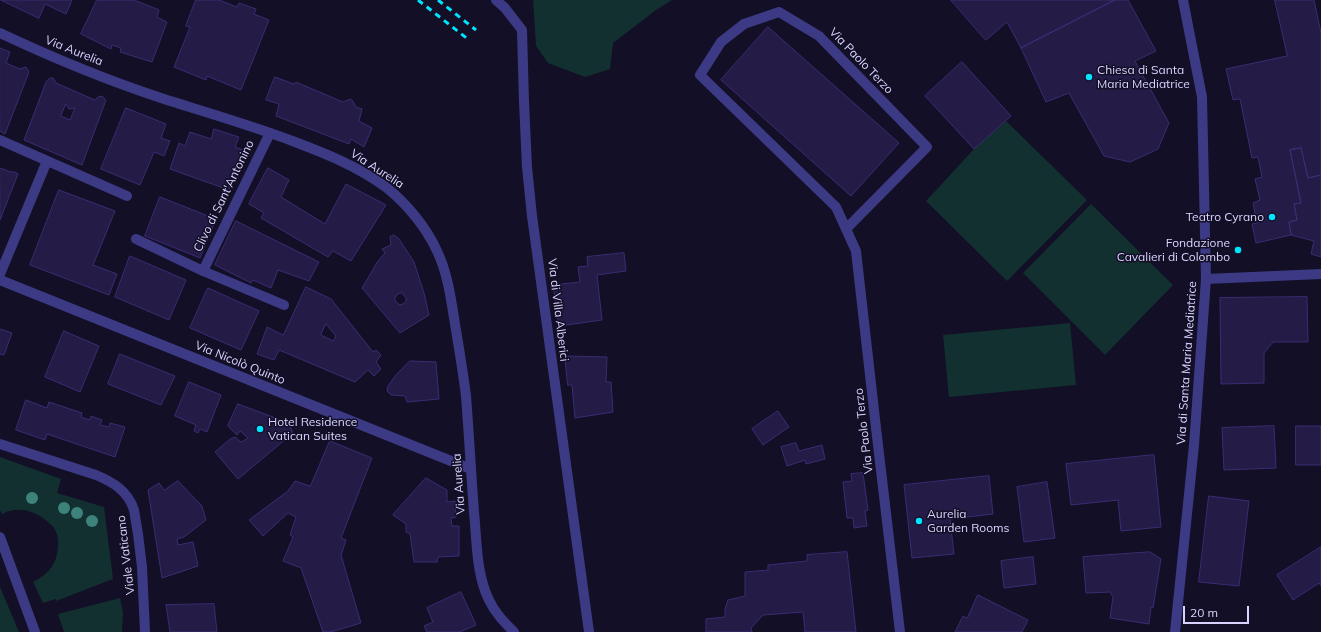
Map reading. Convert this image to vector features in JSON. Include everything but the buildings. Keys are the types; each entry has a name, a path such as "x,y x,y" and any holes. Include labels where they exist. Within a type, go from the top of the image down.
{"street":[{"name":"Via di Villa Alberici","path":"496,0 505,8 522,30 527,160 532,216 589,632"},
{"name":"Via di Santa Maria Mediatrice","path":"1175,632 1194,445 1206,280 1202,97 1183,0"},
{"name":"Via Paolo Terzo","path":"846,229 927,147 819,36 779,12 744,24 721,42 700,75 836,207 846,229 856,250 900,632"},
{"name":"Via Aurelia","path":"0,33 39,51 132,88 270,133 334,157 378,182 404,203 430,238 441,260 448,283 466,393 471,469 482,580 486,594 493,607 502,620 514,632"},
{"name":"Clivo di Sant'Antonino","path":"203,271 270,133"},
{"path":"0,140 127,196"},
{"path":"0,274 47,161"},
{"name":"Clivo di Sant'Antonino","path":"136,239 203,271 284,305"},
{"path":"1206,280 1321,274"},
{"name":"Via Nicolò Quinto","path":"0,280 471,469"},
{"name":"Viale Vaticano","path":"0,444 96,475 111,482 124,493 132,504 134,510 141,550 145,632"},
{"path":"0,537 35,632"}],"green space":[{"path":"533,0 672,0 656,10 613,43 610,69 585,77 548,63 536,46"},
{"path":"1006,121 1087,200 1007,281 926,201 974,149"},
{"path":"1091,204 1173,285 1105,355 1023,273"},
{"path":"1070,323 1076,385 949,397 943,335"},
{"path":"0,457 61,479 57,493 104,507 113,579 56,601 56,599 43,603 33,582 44,575 55,562 58,550 57,533 54,527 43,518 32,512 26,510 14,510 2,514 0,510"},
{"path":"0,587 19,632 0,632"},
{"path":"120,598 123,613 122,632 64,632 58,614"}],"railway":[{"path":"418,0 469,40"},
{"path":"438,0 476,30"}],"place":[{"name":"Chiesa di Santa Maria Mediatrice","path":"1089,77"},
{"name":"Teatro Cyrano","path":"1272,217"},
{"name":"Fondazione Cavalieri di Colombo","path":"1238,250"},
{"name":"Hotel Residence Vatican Suites","path":"260,429"},
{"name":"Aurelia Garden Rooms","path":"919,521"}]}
